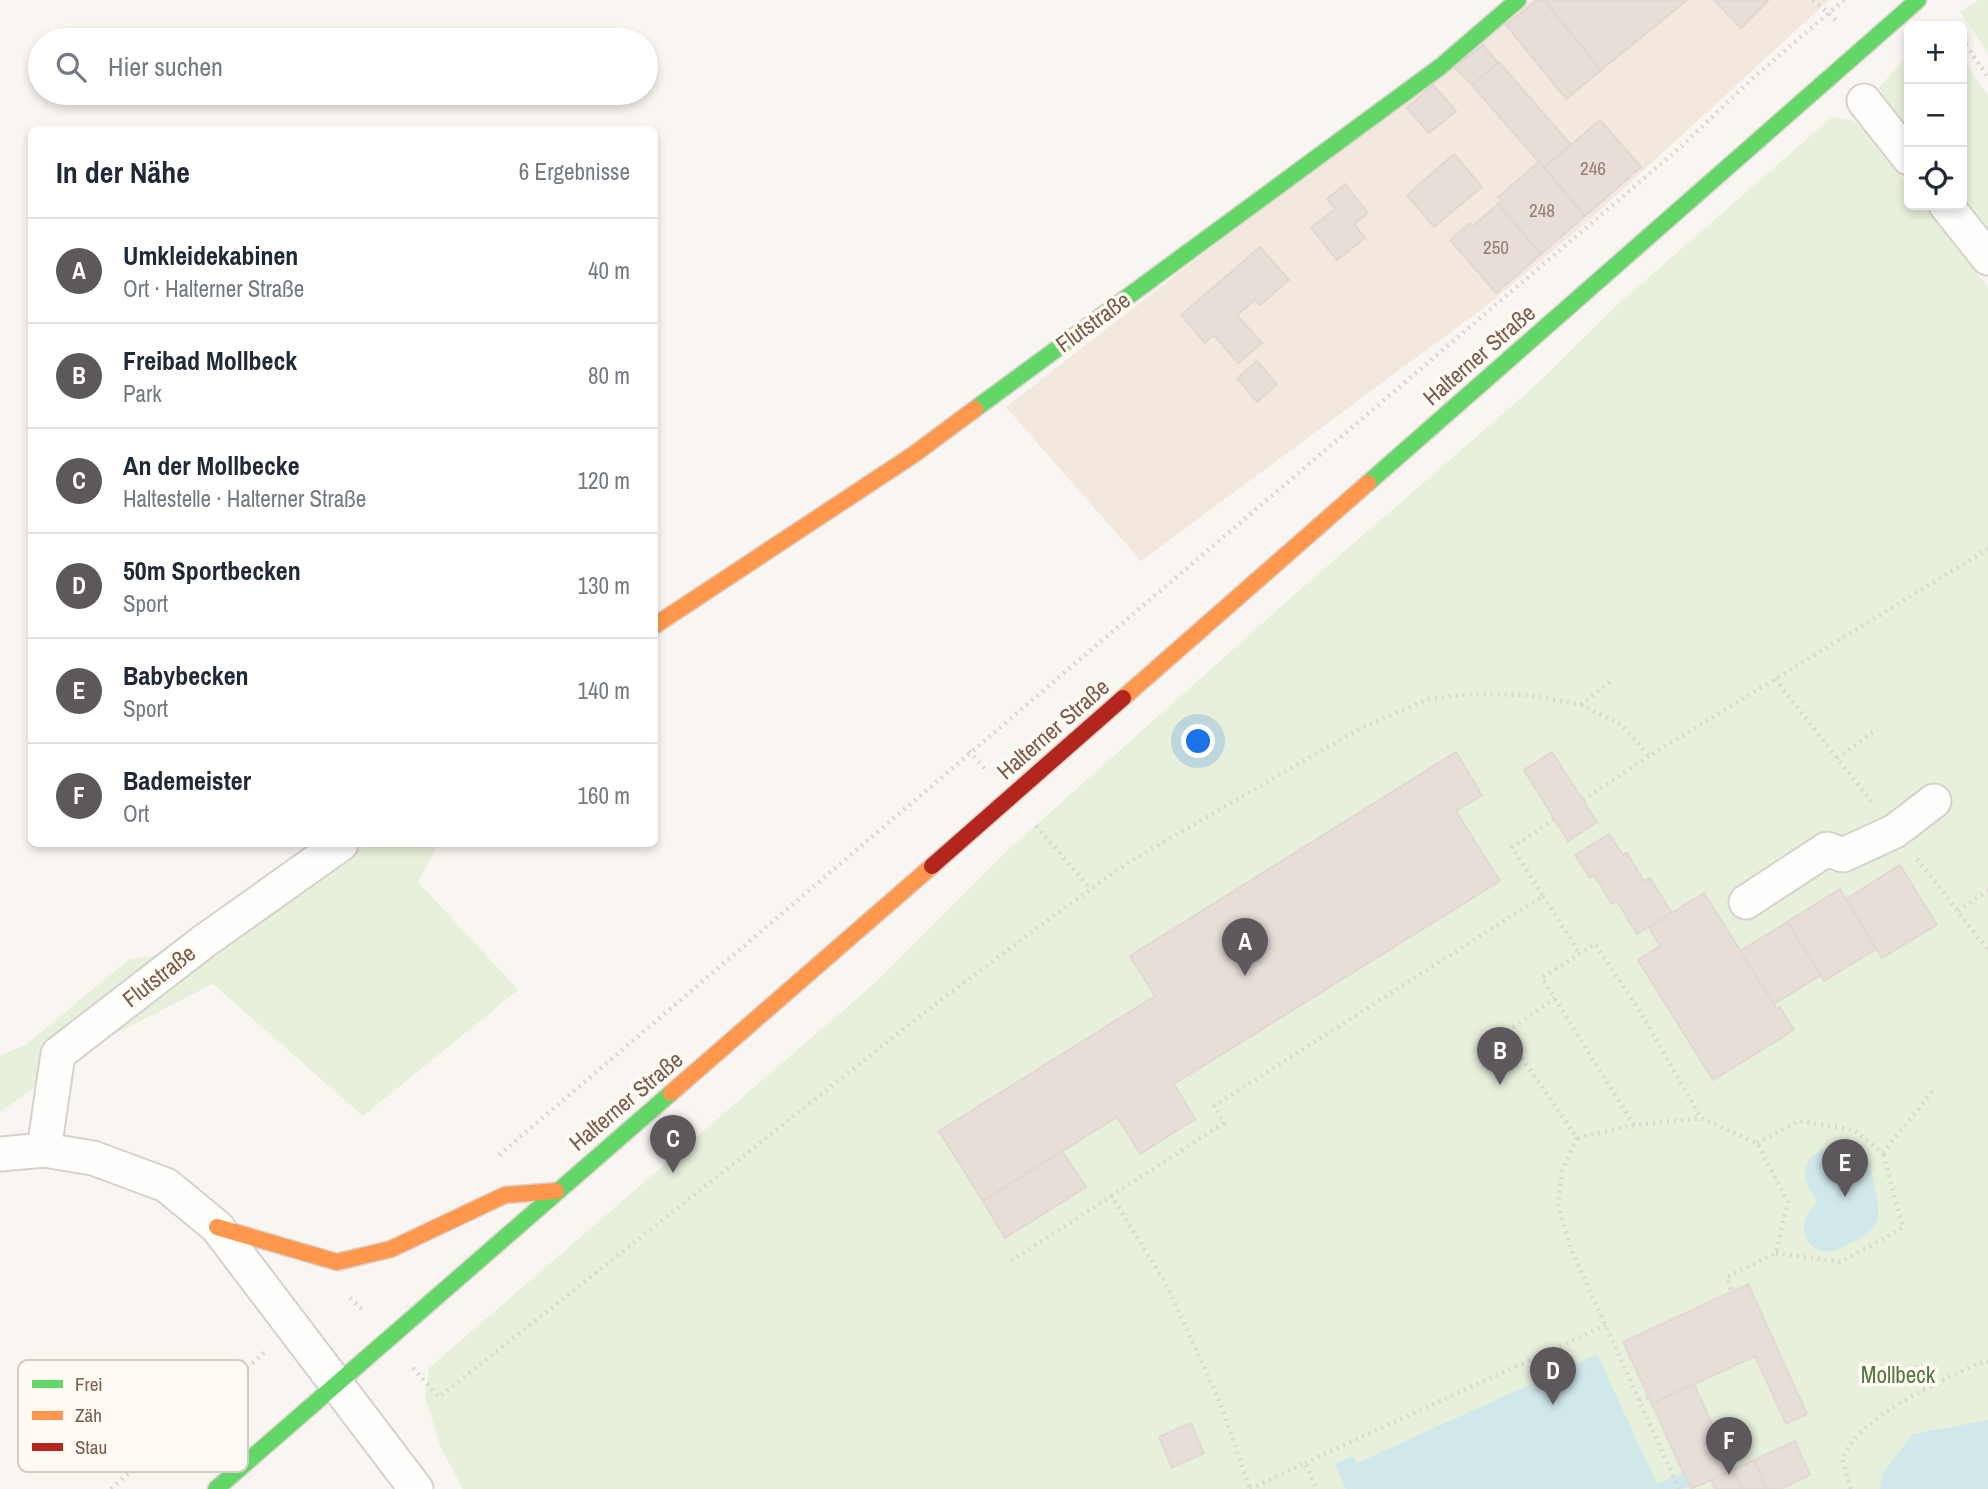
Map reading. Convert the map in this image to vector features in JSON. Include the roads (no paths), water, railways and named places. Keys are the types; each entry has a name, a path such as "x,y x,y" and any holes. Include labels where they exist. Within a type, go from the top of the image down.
{"main road":[{"name":"Flutstraße","path":"658,623 913,455 1440,67 1518,0"},
{"name":"Halterner Straße","path":"248,1461 391,1339 556,1191 743,1032 1918,0"},
{"path":"217,1227 337,1262 391,1250 505,1195 556,1191"},
{"name":"Halterner Straße","path":"216,1489 236,1472"}],"street":[{"path":"1864,101 1904,152"},
{"path":"1950,210 1988,258"},
{"path":"1746,902 1827,849 1843,855 1895,831 1934,801"},
{"name":"Flutstraße","path":"44,1150 58,1054 202,942 337,847"},
{"path":"0,1154 44,1150 93,1158 166,1185 217,1227 416,1489"}],"water":[{"path":"1848,1141 1863,1151 1868,1161 1878,1218 1869,1231 1856,1240 1836,1250 1818,1250 1809,1242 1804,1232 1805,1219 1817,1202 1806,1180 1806,1167 1814,1155 1822,1150"},
{"path":"1597,1354 1657,1484 1702,1464 1708,1478 1683,1489 1346,1489 1335,1464 1353,1456 1357,1463"},
{"path":"1988,1420 1988,1489 1880,1489 1882,1474 1913,1434"}],"place":[{"name":"Umkleidekabinen","path":"1245,976"},
{"name":"Freibad Mollbeck","path":"1500,1085"},
{"name":"An der Mollbecke","path":"673,1173"},
{"name":"Babybecken","path":"1845,1197"},
{"name":"50m Sportbecken","path":"1553,1405"},
{"name":"Bademeister","path":"1729,1475"}],"park label":[{"name":"Mollbeck","path":"1898,1375"}]}
